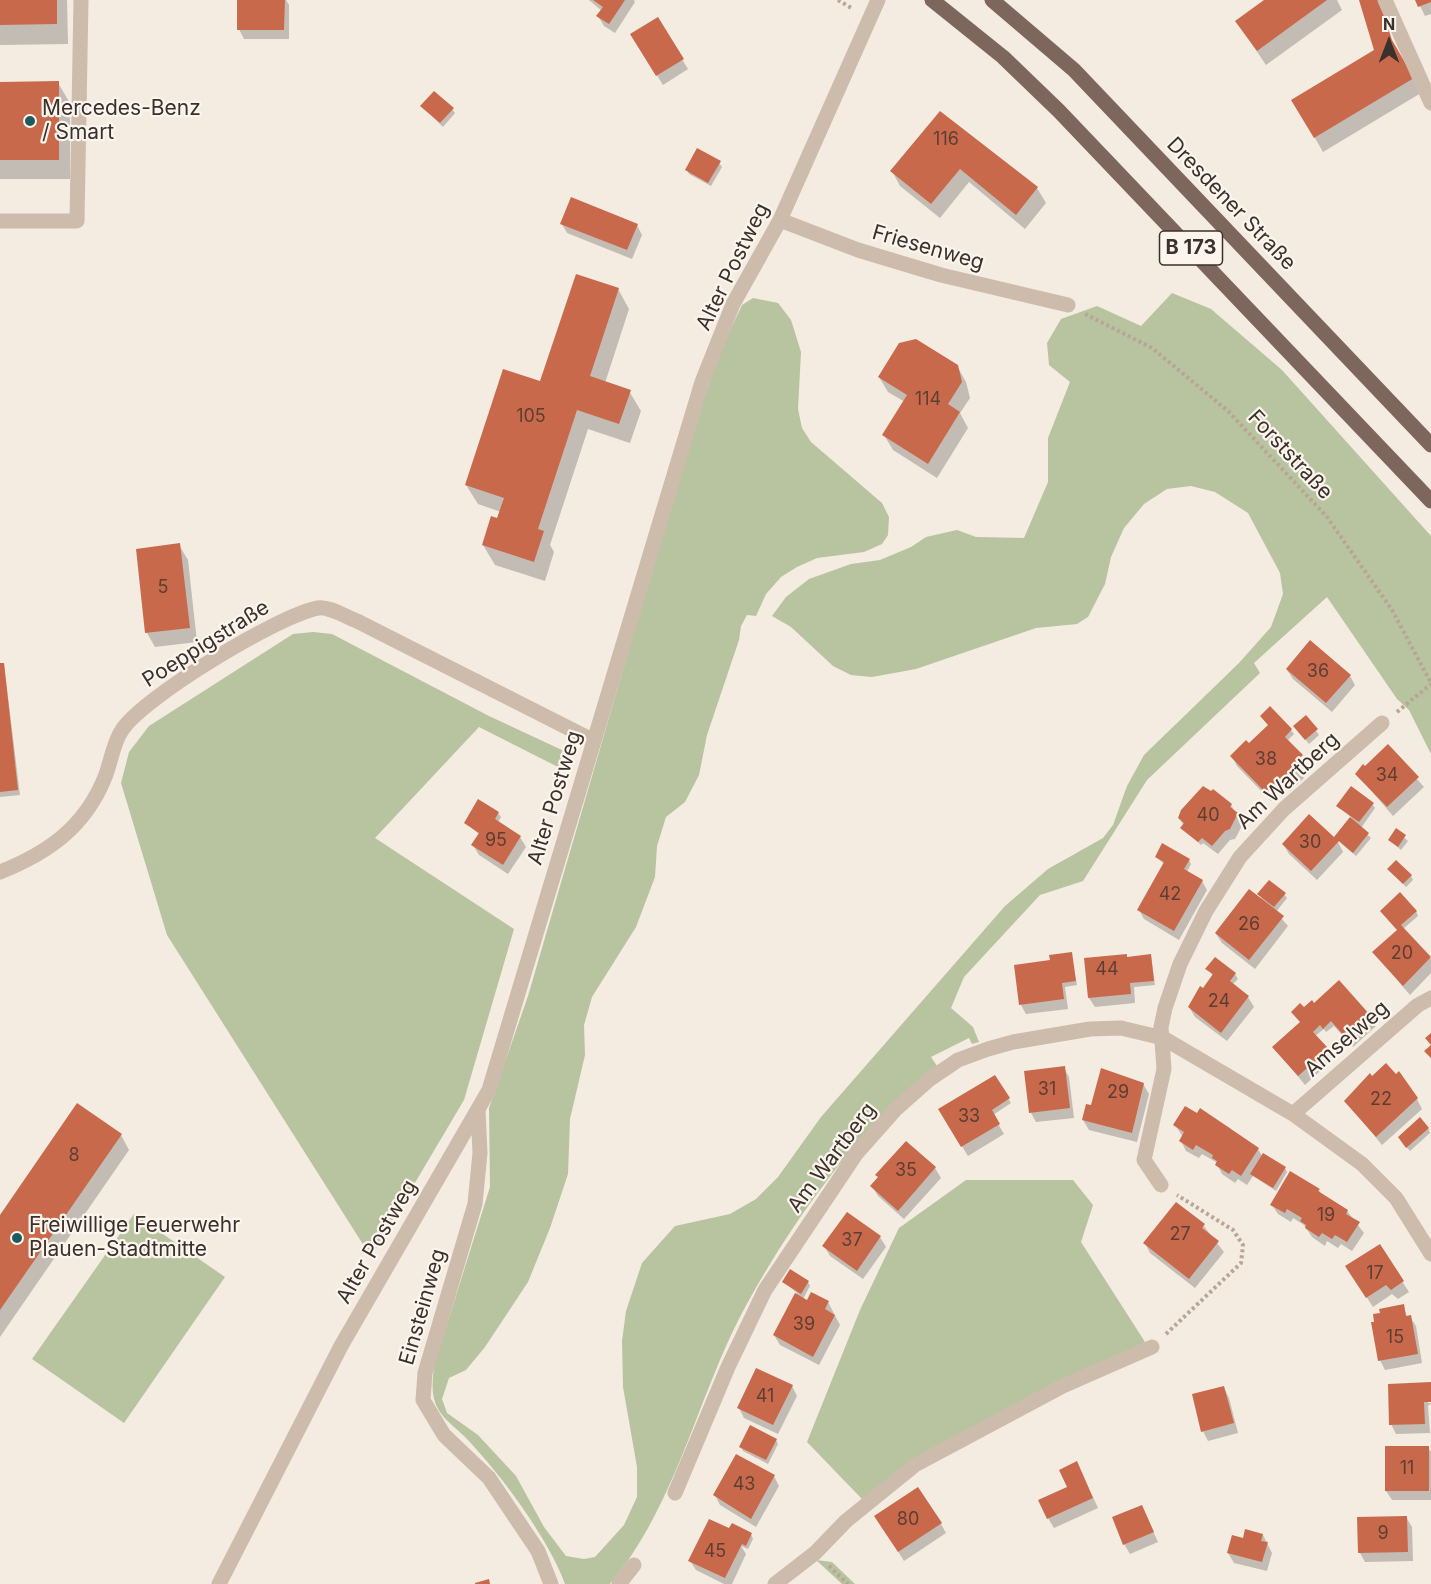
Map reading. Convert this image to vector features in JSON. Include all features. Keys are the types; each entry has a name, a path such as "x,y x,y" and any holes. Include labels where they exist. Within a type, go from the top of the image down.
{"main road":[{"name":"Dresdener Straße","path":"992,0 1074,70 1431,446"},
{"name":"B 173","path":"936,3 1003,57 1059,111 1431,501"}],"street":[{"path":"0,221 77,221 81,0"},
{"name":"Alter Postweg","path":"219,1584 341,1346 489,1090 702,382 733,304 780,220 878,0"},
{"path":"1385,0 1431,103"},
{"name":"Friesenweg","path":"780,220 858,250 941,275 1068,305"},
{"name":"Poeppigstraße","path":"0,872 52,847 85,814 104,780 122,730 142,708 252,636 290,616 321,608 357,621 594,741"},
{"name":"Am Wartberg","path":"1161,1185 1144,1160 1164,1069 1161,1027 1180,963 1206,911 1240,857 1284,809 1382,723"},
{"name":"Amselweg","path":"1293,1114 1418,1005 1431,998"},
{"name":"Am Wartberg","path":"675,1493 728,1366 765,1290 856,1154 895,1110 930,1079 958,1060 1013,1041 1090,1029 1120,1028 1162,1038 1293,1114 1362,1164 1396,1198 1431,1254"},
{"name":"Einsteinweg","path":"478,1110 480,1153 475,1204 425,1373 423,1400 444,1435 489,1478 538,1551 551,1584"},
{"path":"775,1584 815,1553 846,1521 915,1465 1063,1386 1152,1347"},
{"path":"620,1584 634,1565"}],"path":[{"name":"Forststraße","path":"1068,305 1152,348 1228,411 1327,517 1392,610 1431,683"},
{"path":"1382,723 1431,683"},
{"path":"1152,1347 1241,1263 1243,1245 1233,1230 1161,1185"}],"green space":[{"path":"1172,293 1211,309 1282,370 1431,536 1431,754 1409,710 1397,699 1327,597 1254,663 1260,673 1147,780 1083,881 1040,895 964,977 951,1008 973,1027 979,1042 972,1044 969,1038 931,1057 937,1066 906,1092 846,1156 791,1231 745,1308 714,1374 663,1499 630,1557 610,1584 565,1584 548,1547 523,1508 481,1454 437,1408 433,1393 434,1366 490,1187 489,1108 528,996 689,443 720,352 742,305 753,298 778,303 791,320 801,352 798,409 802,428 811,442 882,503 889,517 888,535 882,544 864,552 817,558 797,567 781,577 766,594 756,616 747,615 741,626 739,640 707,735 699,775 685,802 666,817 657,846 655,877 636,927 592,997 584,1025 585,1055 570,1119 568,1174 550,1228 528,1282 485,1347 466,1370 449,1378 442,1399 447,1413 478,1435 516,1476 544,1527 566,1556 584,1559 595,1557 624,1525 637,1497 637,1467 623,1387 622,1341 626,1311 642,1263 675,1226 730,1214 756,1199 778,1177 821,1117 1005,906 1048,869 1103,838 1113,825 1127,786 1144,755 1239,663 1271,627 1283,594 1280,573 1248,513 1215,492 1191,486 1167,489 1144,504 1124,528 1111,557 1105,584 1088,617 1077,624 1036,628 916,669 872,677 851,675 833,666 791,627 772,616 786,597 809,579 851,564 880,560 911,547 926,537 957,530 976,537 1024,538 1048,482 1048,438 1070,382 1049,365 1047,343 1061,319 1097,306 1141,326"},
{"path":"313,632 332,634 489,716 564,751 560,768 479,727 375,838 514,929 464,1100 371,1257 167,935 121,783 129,752 149,726 293,634"},
{"path":"966,1180 1073,1180 1093,1205 1081,1242 1145,1342 862,1499 807,1442 860,1310 899,1228"},
{"path":"134,1214 225,1277 124,1423 32,1359"},
{"path":"816,1560 832,1562 855,1584 842,1584"}],"building":[{"path":"0,0 57,0 57,24 0,25"},
{"path":"237,0 285,0 284,30 237,30"},
{"path":"593,0 625,0 609,24 596,16 603,7"},
{"path":"1264,0 1327,0 1257,51 1235,21"},
{"path":"1359,0 1379,0 1392,40 1414,78 1314,138 1291,100 1374,50"},
{"path":"1415,0 1431,0 1431,2 1418,7"},
{"path":"658,17 684,59 656,76 630,34"},
{"name":"Mercedes-Benz / Smart","path":"59,81 59,160 0,160 0,82"},
{"path":"434,91 454,108 440,123 420,106"},
{"path":"940,111 1038,187 1016,215 960,169 931,204 890,171"},
{"path":"697,148 721,161 708,183 685,170"},
{"path":"571,197 638,224 627,250 560,224"},
{"path":"576,274 619,288 590,376 631,390 619,424 577,410 538,529 544,531 534,562 482,545 491,516 497,518 504,498 465,485 503,369 540,381"},
{"path":"916,339 958,365 962,382 948,404 960,412 928,464 882,435 907,395 878,377 899,343"},
{"path":"180,543 190,628 145,633 136,549"},
{"path":"1310,640 1351,675 1326,703 1286,669"},
{"path":"0,663 4,663 18,790 0,792"},
{"path":"1270,706 1292,729 1285,737 1303,755 1295,763 1299,768 1284,782 1280,778 1265,792 1230,756 1246,740 1249,743 1268,725 1260,716"},
{"path":"1306,715 1318,729 1305,740 1293,726"},
{"path":"1388,744 1419,777 1387,807 1355,774 1363,764 1365,766"},
{"path":"1203,786 1211,791 1213,789 1232,804 1230,807 1238,813 1230,829 1225,831 1212,846 1202,838 1198,842 1180,828 1184,823 1178,818 1181,810"},
{"path":"1351,786 1374,803 1359,822 1336,806"},
{"path":"478,799 499,812 495,819 521,836 503,865 471,845 479,833 464,823"},
{"path":"1309,814 1334,837 1350,817 1369,833 1353,853 1339,841 1311,871 1282,844"},
{"path":"1396,828 1406,835 1398,847 1388,840"},
{"path":"1162,843 1190,859 1184,869 1203,880 1174,931 1137,910 1164,862 1155,857"},
{"path":"1396,860 1412,875 1403,884 1387,869"},
{"path":"1269,880 1286,893 1274,907 1257,894"},
{"path":"1249,889 1284,916 1249,960 1215,933"},
{"path":"1400,892 1417,911 1401,925 1431,957 1403,986 1372,952 1397,930 1380,911"},
{"path":"1072,952 1076,981 1062,983 1064,999 1019,1005 1014,965 1050,960 1049,955"},
{"path":"1127,954 1127,957 1151,954 1154,981 1130,983 1131,994 1088,998 1084,958"},
{"path":"1215,957 1236,973 1230,981 1249,996 1221,1033 1188,1007 1200,986 1203,988 1213,974 1205,969"},
{"path":"1339,980 1371,1016 1346,1038 1331,1021 1323,1029 1320,1025 1313,1032 1329,1049 1298,1076 1272,1047 1300,1022 1291,1012 1300,1003 1304,1007 1312,1000 1314,1003"},
{"path":"1431,1033 1431,1045 1425,1038"},
{"path":"1431,1045 1431,1058 1424,1051"},
{"path":"1386,1063 1396,1074 1399,1071 1418,1098 1376,1137 1344,1101 1370,1073 1372,1076"},
{"path":"1065,1066 1070,1108 1029,1113 1024,1071"},
{"path":"1101,1068 1144,1083 1132,1133 1082,1120 1086,1104 1091,1105"},
{"path":"995,1075 1010,1098 992,1110 1000,1124 961,1147 938,1109"},
{"path":"77,1103 122,1134 0,1310 0,1215"},
{"path":"1185,1106 1197,1113 1200,1108 1259,1148 1241,1176 1232,1170 1229,1174 1215,1165 1217,1161 1212,1158 1213,1155 1196,1145 1193,1150 1179,1141 1184,1132 1173,1125"},
{"path":"1420,1117 1429,1128 1406,1148 1398,1137"},
{"path":"906,1141 936,1167 898,1211 870,1186 878,1177 875,1175"},
{"path":"1263,1153 1286,1167 1273,1188 1250,1174"},
{"path":"1290,1171 1320,1189 1318,1191 1348,1210 1346,1214 1360,1222 1347,1242 1335,1235 1332,1239 1322,1233 1319,1237 1305,1228 1306,1225 1300,1221 1302,1218 1287,1209 1285,1213 1270,1205"},
{"path":"1176,1202 1205,1224 1202,1228 1219,1241 1189,1279 1143,1243"},
{"path":"847,1212 881,1236 857,1271 822,1246"},
{"path":"1380,1244 1404,1281 1391,1290 1386,1285 1366,1298 1345,1266"},
{"path":"790,1269 809,1281 801,1294 782,1282"},
{"path":"811,1292 829,1301 825,1309 835,1315 813,1357 773,1335 795,1293 807,1300"},
{"path":"1404,1304 1406,1316 1411,1315 1418,1354 1378,1361 1371,1322 1374,1322 1373,1314 1380,1313 1379,1309"},
{"path":"756,1368 793,1385 773,1425 737,1408"},
{"path":"1431,1382 1431,1402 1424,1402 1425,1424 1389,1425 1388,1384"},
{"path":"1224,1386 1234,1423 1201,1432 1192,1394"},
{"path":"750,1425 777,1439 766,1460 739,1447"},
{"path":"1385,1446 1429,1446 1429,1491 1385,1491"},
{"path":"736,1454 775,1475 751,1519 713,1495"},
{"path":"1077,1461 1093,1498 1047,1519 1038,1500 1067,1487 1059,1470"},
{"path":"918,1487 942,1523 898,1552 874,1516"},
{"path":"1142,1505 1154,1532 1123,1545 1112,1517"},
{"path":"1407,1516 1408,1552 1358,1553 1357,1517"},
{"path":"709,1519 729,1528 732,1523 752,1533 746,1546 742,1544 725,1578 688,1561"},
{"path":"1245,1529 1263,1534 1261,1541 1268,1542 1262,1562 1227,1553 1232,1535 1243,1538"},
{"path":"489,1579 490,1584 475,1584 475,1583"}],"place":[{"name":"Mercedes-Benz / Smart","path":"30,121"},
{"name":"Freiwillige Feuerwehr Plauen-Stadtmitte","path":"17,1238"}]}
